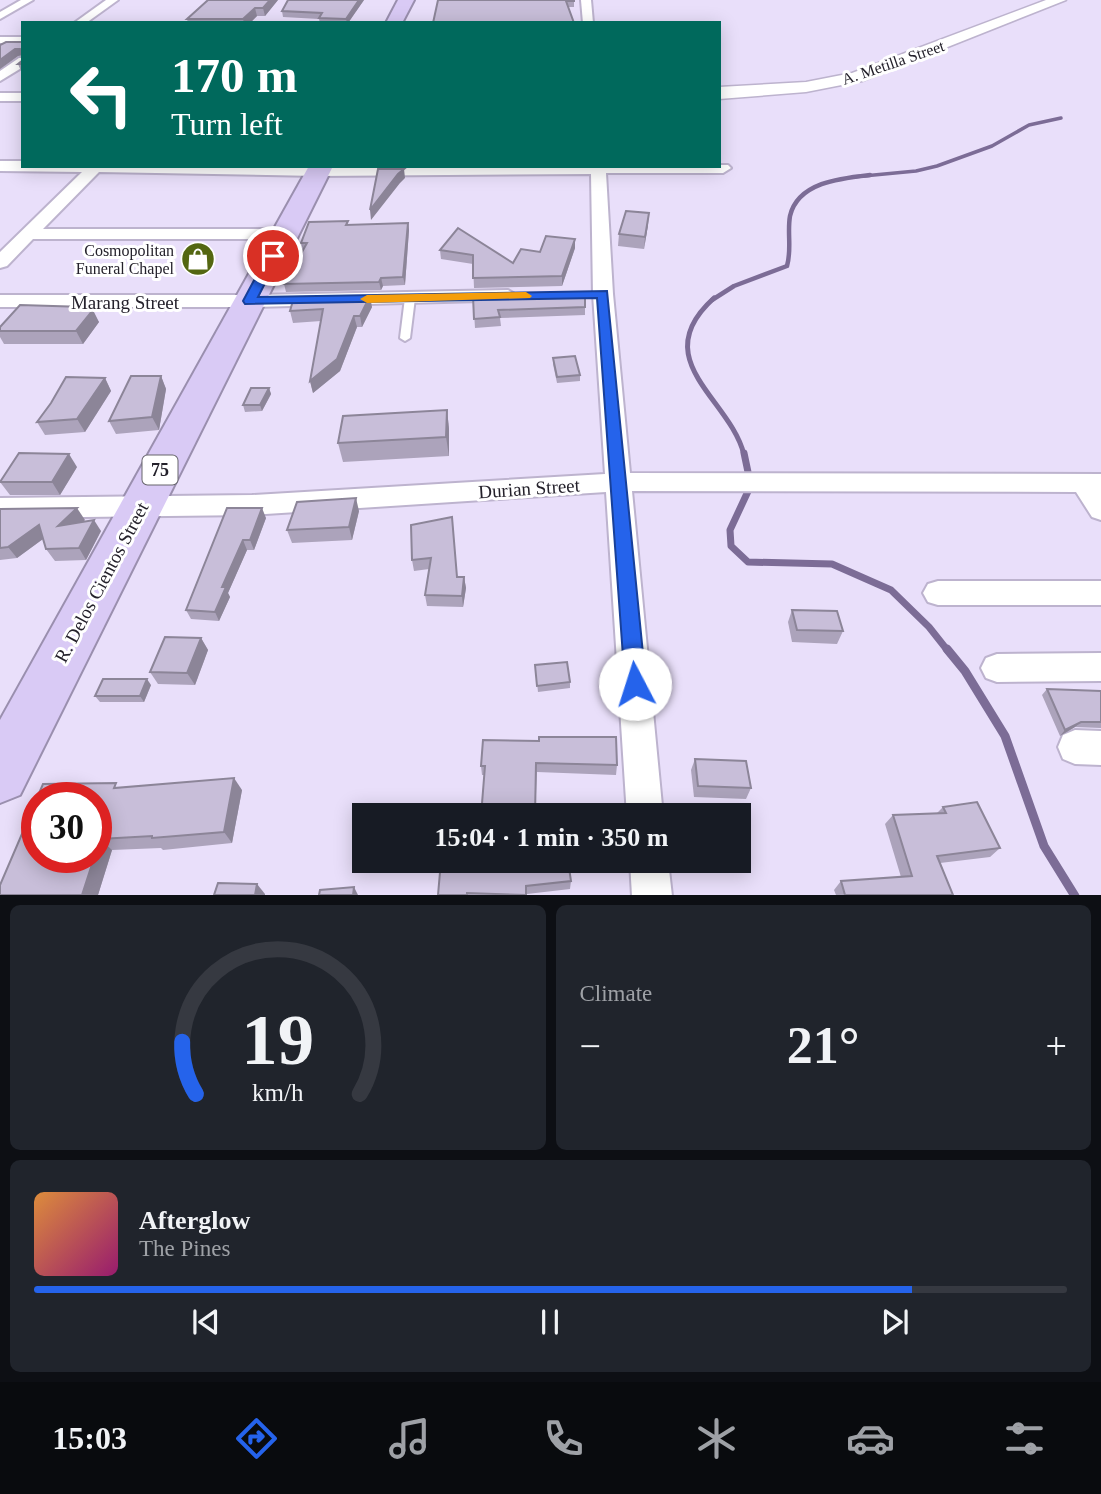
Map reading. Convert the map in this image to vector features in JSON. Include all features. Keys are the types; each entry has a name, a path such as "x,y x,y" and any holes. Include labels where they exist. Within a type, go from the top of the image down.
{"highway":[{"path":"395,21 406,0"},
{"name":"R. Delos Cientos Street","path":"0,775 320,169"}],"main road":[{"name":"A. Metilla Street","path":"721,93 806,88 856,77 1059,0"}],"street":[{"path":"0,16 29,0"},
{"path":"82,21 113,0"},
{"path":"586,0 588,21"},
{"path":"0,40 21,40"},
{"path":"0,77 21,62"},
{"path":"0,97 21,97"},
{"path":"0,166 21,166"},
{"path":"0,262 94,168"},
{"path":"208,168 723,168"},
{"path":"598,168 596,294 619,482 644,803"},
{"path":"28,234 285,234"},
{"name":"Marang Street","path":"0,301 250,301 534,296"},
{"name":"Durian Street","path":"0,508 252,505 619,482 1092,483"},
{"path":"1092,483 1101,510"},
{"path":"937,593 1101,593"},
{"path":"997,668 1101,667"},
{"path":"650,873 652,895"}],"lane":[{"path":"405,338 410,298"}],"building":[{"path":"208,0 270,0 263,8 255,8 243,19 187,19"},
{"path":"288,0 359,0 346,19 319,18 322,13 282,11"},
{"path":"438,0 574,0 566,1 573,21 433,21"},
{"path":"6,42 21,42 21,53 20,49 15,49 0,60 0,45"},
{"path":"378,169 404,169 370,210"},
{"path":"626,211 649,213 645,237 619,234"},
{"path":"348,221 346,225 408,223 403,277 381,278 379,282 284,284 307,243 301,243 309,222"},
{"path":"458,228 513,263 521,249 540,252 546,236 575,239 562,276 473,278 473,255 440,250"},
{"path":"585,294 585,307 498,310 500,317 474,319 473,296"},
{"path":"370,296 360,316 354,316 337,359 310,381 323,309 290,311 294,297"},
{"path":"20,305 85,307 84,310 93,310 76,331 0,331 0,327"},
{"path":"575,356 580,375 557,377 553,358"},
{"path":"131,376 161,376 152,417 109,421"},
{"path":"66,377 105,378 77,419 37,422 51,403"},
{"path":"251,388 269,388 260,405 243,405"},
{"path":"447,410 446,437 338,443 343,416"},
{"path":"19,453 69,454 52,482 0,482"},
{"path":"356,498 349,527 287,530 297,502"},
{"path":"77,508 58,526 94,520 79,548 46,549 39,525 8,547 0,548 0,509"},
{"path":"227,508 262,508 250,540 243,540 222,587 226,587 215,612 186,610"},
{"path":"452,517 457,577 464,577 462,596 425,595 431,558 412,560 411,525"},
{"path":"792,610 837,611 843,631 797,630"},
{"path":"165,637 201,638 187,673 150,672"},
{"path":"567,662 570,682 537,686 535,665"},
{"path":"103,679 147,679 140,696 95,696"},
{"path":"1047,689 1101,691 1101,722 1081,722 1065,730"},
{"path":"539,737 616,737 617,765 536,763 535,803 482,803 485,766 481,766 483,740 539,741"},
{"path":"695,759 746,761 751,788 698,786"},
{"path":"234,778 224,832 152,838 112,838 112,783 116,783 114,788"},
{"path":"977,802 1000,848 937,856 953,895 845,895 841,881 912,876 893,815 946,813 943,807"},
{"path":"21,836 21,873 89,873 82,895 0,895 0,885"},
{"path":"440,873 570,873 571,881 526,886 526,895 438,895"},
{"path":"218,883 257,884 255,895 214,895"},
{"path":"354,887 353,895 319,895 320,890"}],"waterway":[{"path":"859,176 916,171 937,166 992,146 1029,125 1061,118"},
{"path":"859,176 870,175"},
{"path":"713,300 734,286 787,266 790,216 802,196 811,189 834,180 859,176"},
{"path":"853,177 859,176"},
{"path":"713,300 695,320 688,341 690,360 698,379 736,435 744,455"},
{"path":"744,453 748,472"},
{"path":"750,487 730,530 731,546 748,562 832,564 891,590 929,627 948,651"},
{"path":"947,649 965,671 1005,736 1044,846 1074,895"}],"slow traffic":[{"path":"367,299 526,296"}],"place":[{"name":"Cosmopolitan Funeral Chapel","path":"198,259"}],"route":[{"path":"273,256 250,301 603,294 635,684"}]}
